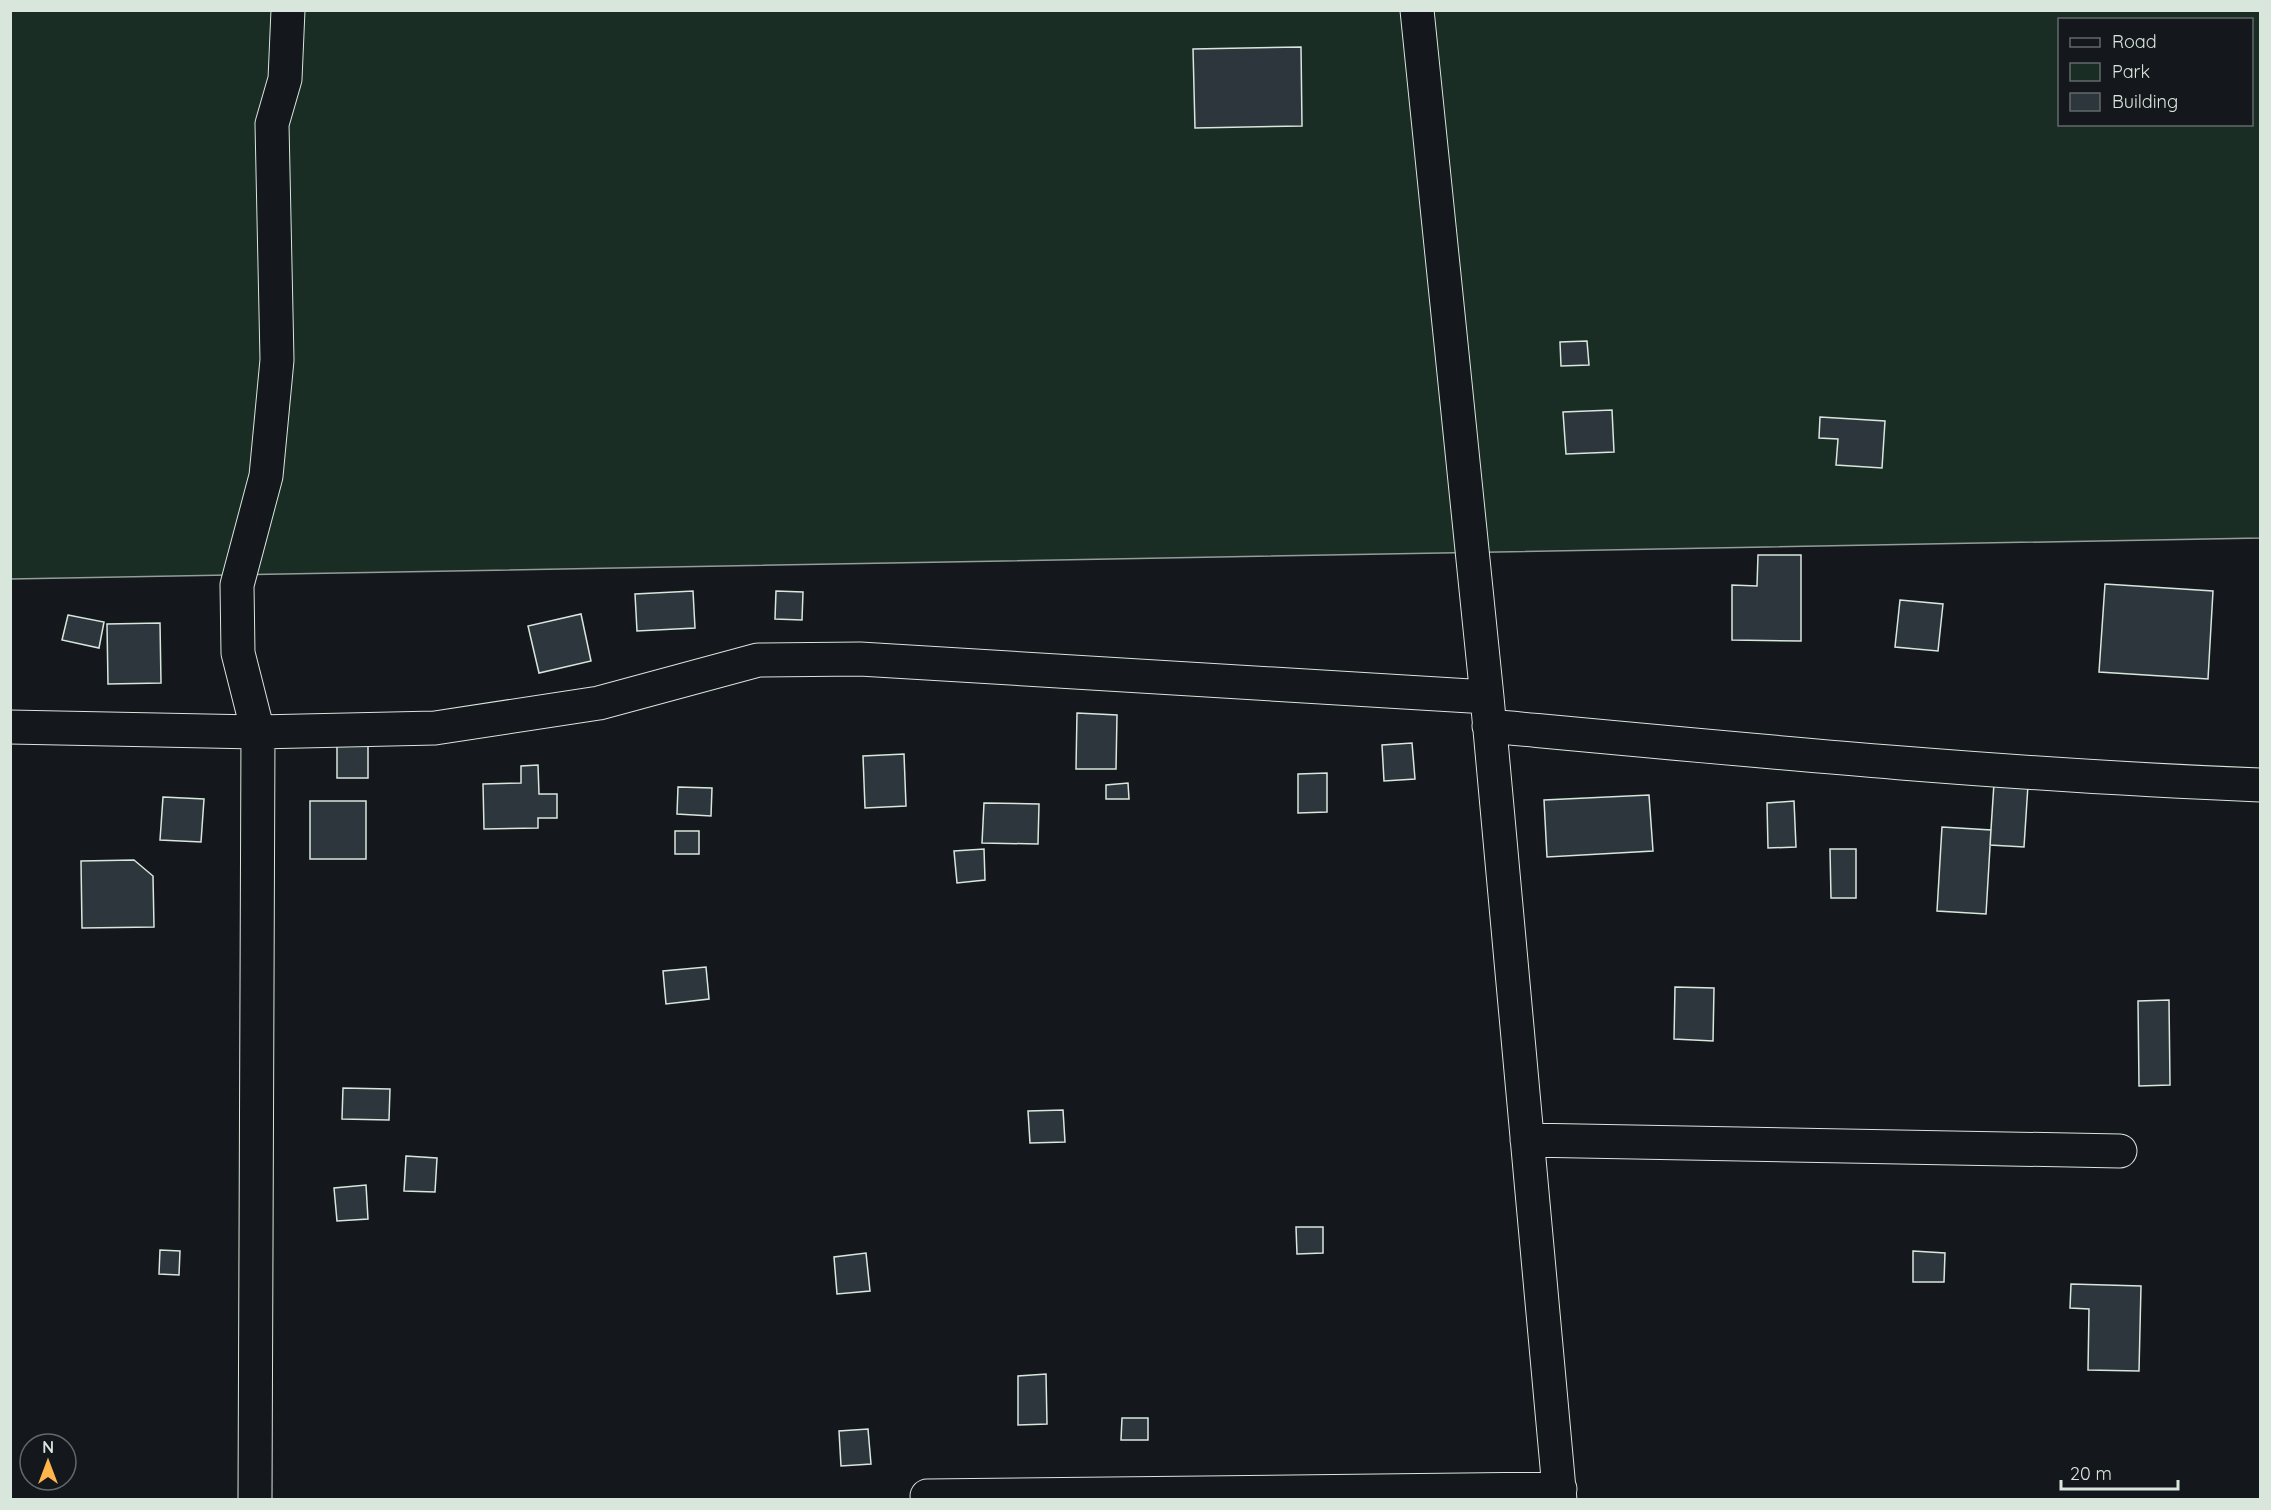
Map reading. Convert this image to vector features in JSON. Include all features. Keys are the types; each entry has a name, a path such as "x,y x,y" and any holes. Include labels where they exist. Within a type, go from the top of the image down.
{"street":[{"path":"255,1500 258,732 238,653 237,585 266,476 277,360 272,124 285,79 288,10"},
{"path":"927,1496 1560,1494 1488,712 1417,10"},
{"path":"10,727 258,732 447,726 599,703 758,660 860,658 1488,712 1830,758 2132,780 2260,785"},
{"path":"1527,1140 2120,1151"}],"green space":[{"path":"10,11 2260,11 2260,538 11,579"}],"building":[{"path":"1301,47 1302,126 1195,128 1193,49"},
{"path":"1587,341 1589,365 1561,366 1560,342"},
{"path":"1612,410 1614,452 1566,454 1563,412"},
{"path":"1820,417 1885,421 1882,468 1836,465 1838,439 1819,438"},
{"path":"1758,555 1801,555 1801,641 1732,640 1732,585 1757,586"},
{"path":"2105,584 2213,591 2208,679 2099,672"},
{"path":"693,591 695,628 637,631 635,594"},
{"path":"776,591 803,592 802,620 775,619"},
{"path":"1900,600 1943,604 1938,651 1895,647"},
{"path":"581,614 591,661 539,673 528,626"},
{"path":"68,615 104,622 99,648 62,640"},
{"path":"160,623 161,683 108,684 107,624"},
{"path":"1077,713 1117,715 1116,769 1076,769"},
{"path":"337,741 368,741 368,778 337,778"},
{"path":"1412,743 1415,779 1384,781 1382,745"},
{"path":"904,754 906,806 865,808 863,756"},
{"path":"538,765 539,794 557,794 557,818 538,818 538,828 484,829 483,784 521,783 521,766"},
{"path":"1327,773 1327,812 1298,813 1298,774"},
{"path":"1128,783 1129,799 1106,799 1106,785"},
{"path":"1994,783 2028,785 2024,847 1990,845"},
{"path":"678,787 712,788 711,816 677,814"},
{"path":"1649,795 1653,851 1547,857 1544,800"},
{"path":"163,797 204,799 201,842 160,840"},
{"path":"310,801 366,801 366,859 310,859"},
{"path":"1794,801 1796,847 1768,848 1767,803"},
{"path":"984,803 1039,804 1038,844 982,843"},
{"path":"1942,827 1991,830 1986,914 1937,911"},
{"path":"675,831 699,831 699,854 675,854"},
{"path":"984,849 985,880 957,883 954,851"},
{"path":"1830,849 1856,849 1856,898 1831,898"},
{"path":"134,860 153,876 154,927 82,928 81,861"},
{"path":"706,967 709,999 666,1004 663,971"},
{"path":"1675,987 1714,988 1713,1041 1674,1039"},
{"path":"2169,1000 2170,1085 2139,1086 2138,1001"},
{"path":"343,1088 390,1089 389,1120 342,1119"},
{"path":"1063,1110 1065,1142 1030,1143 1028,1111"},
{"path":"406,1156 437,1158 435,1192 404,1191"},
{"path":"366,1185 368,1219 337,1221 334,1188"},
{"path":"1296,1227 1323,1227 1323,1253 1297,1254"},
{"path":"160,1250 180,1251 179,1275 159,1274"},
{"path":"1913,1251 1945,1253 1944,1282 1913,1282"},
{"path":"866,1253 870,1291 837,1294 834,1257"},
{"path":"2071,1284 2141,1286 2139,1371 2088,1370 2089,1309 2070,1308"},
{"path":"1046,1374 1047,1424 1018,1425 1018,1376"},
{"path":"1122,1418 1148,1418 1148,1440 1121,1440"},
{"path":"868,1429 871,1464 841,1466 839,1431"}]}
